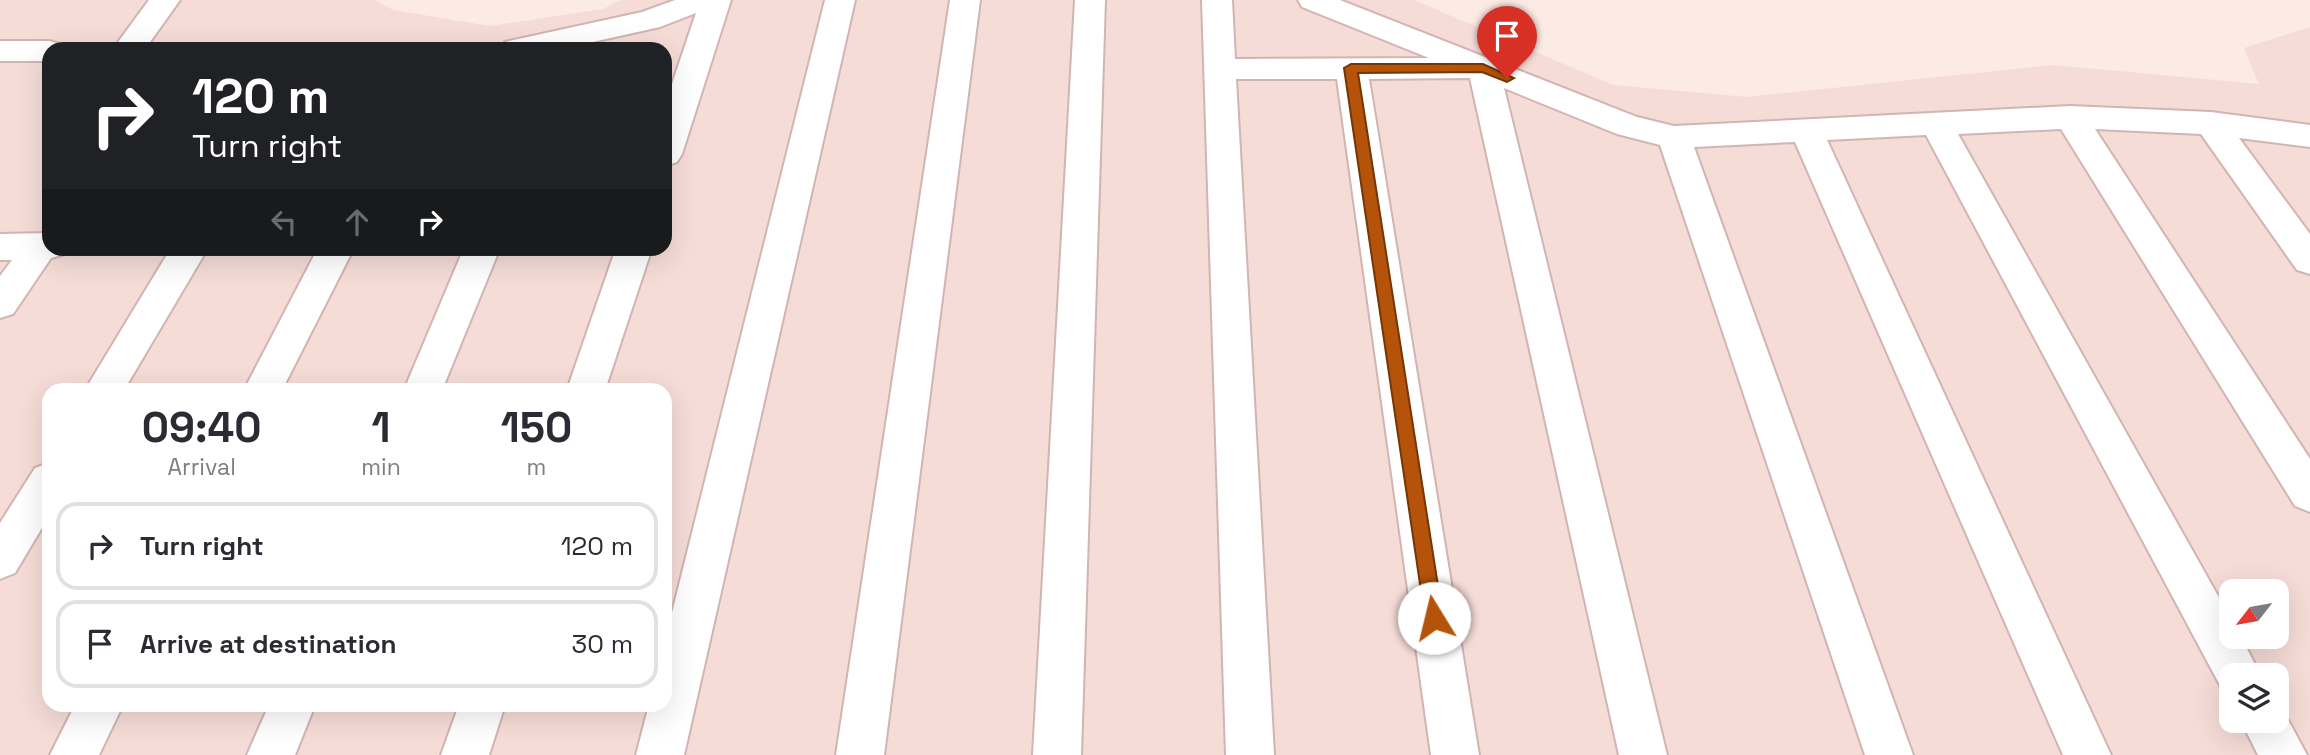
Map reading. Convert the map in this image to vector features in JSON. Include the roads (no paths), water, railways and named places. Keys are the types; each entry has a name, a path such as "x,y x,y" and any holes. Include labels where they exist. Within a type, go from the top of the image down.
{"street":[{"path":"134,42 165,0"},
{"path":"574,42 649,20 704,0"},
{"path":"672,133 716,0"},
{"path":"672,705 840,0"},
{"path":"860,755 965,0"},
{"path":"1057,755 1090,0"},
{"path":"1217,0 1250,755"},
{"path":"1313,0 1629,126 1674,136 2070,117 2211,123 2310,136"},
{"path":"0,51 42,51"},
{"path":"1351,68 1455,755"},
{"path":"1220,69 1483,68"},
{"path":"1483,68 1643,755"},
{"path":"2070,117 2310,494"},
{"path":"2211,123 2310,261"},
{"path":"1936,124 2232,663"},
{"path":"1806,130 2087,755"},
{"path":"1674,136 1889,755"},
{"path":"0,247 42,246"},
{"path":"0,304 42,250"},
{"path":"108,383 185,256"},
{"path":"267,383 333,256"},
{"path":"426,383 479,256"},
{"path":"588,383 631,256"},
{"path":"0,560 42,491"},
{"path":"74,755 96,712"},
{"path":"271,755 289,712"},
{"path":"465,755 480,712"},
{"path":"660,755 670,712"},
{"path":"2271,733 2283,755"}]}
